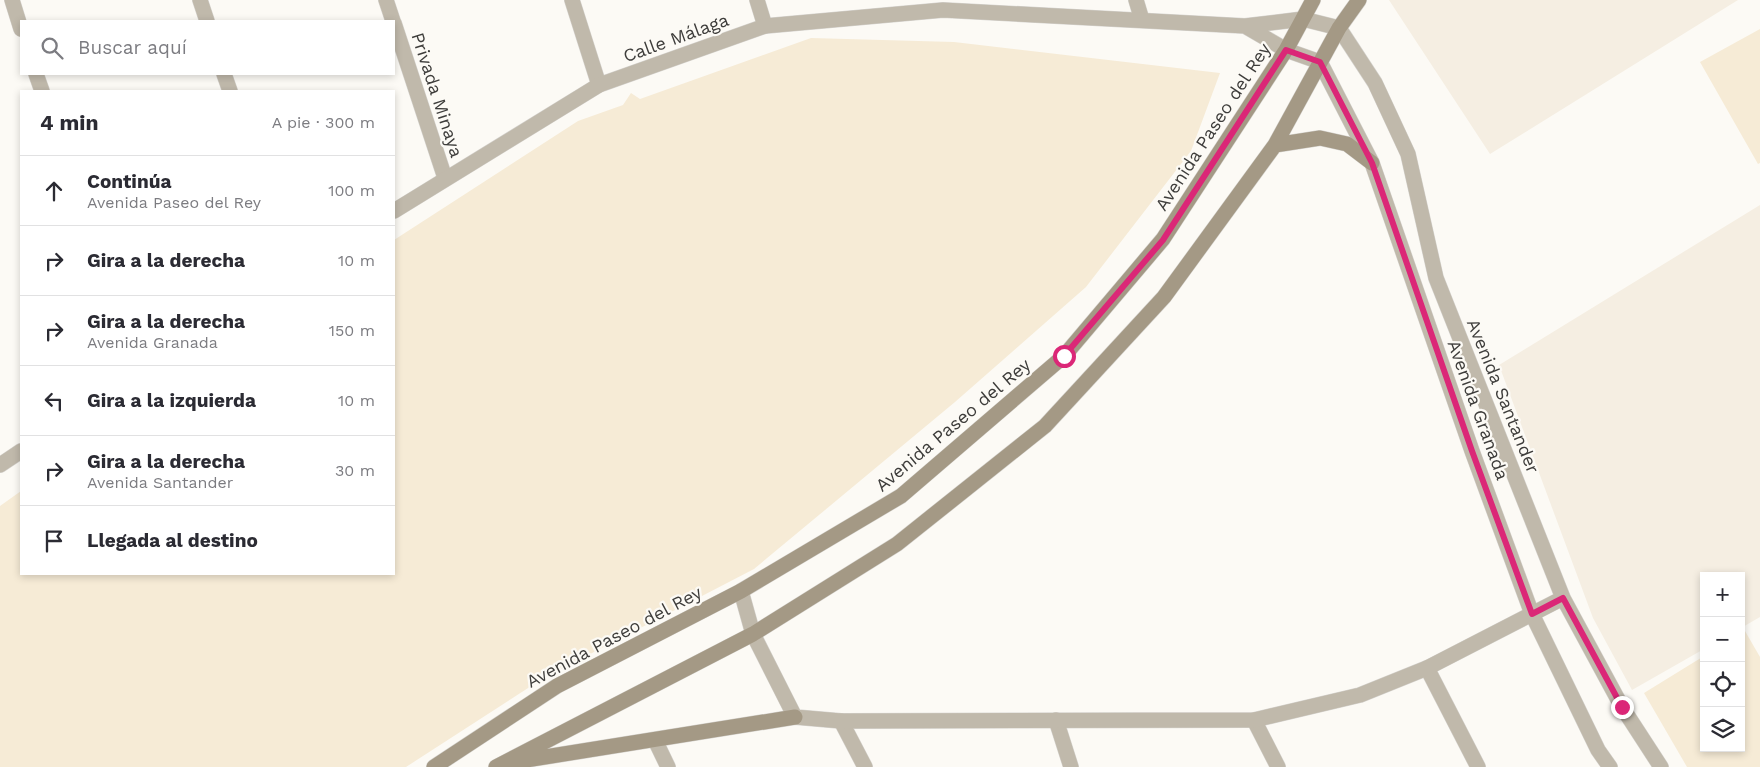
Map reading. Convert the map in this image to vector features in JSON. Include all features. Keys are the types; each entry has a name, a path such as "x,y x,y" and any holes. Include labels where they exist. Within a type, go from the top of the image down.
{"street":[{"path":"12,0 20,26"},
{"path":"200,0 207,20"},
{"name":"Privada Minaya","path":"386,0 393,20"},
{"path":"572,0 599,85"},
{"path":"757,0 766,26"},
{"path":"1136,0 1142,20"},
{"name":"Avenida Paseo del Rey","path":"434,767 557,686 741,591 901,496 1064,356 1163,240 1286,50 1313,0"},
{"path":"498,766 753,634 897,544 1045,426 1164,297 1275,145 1338,28 1359,0"},
{"name":"Calle Málaga","path":"395,210 599,85 766,26 942,5 1245,26 1303,19"},
{"path":"1303,19 1338,28"},
{"name":"Privada Minaya","path":"395,25 445,178"},
{"name":"Calle Málaga","path":"1245,26 1286,50 1320,62"},
{"name":"Avenida Santander","path":"1338,28 1375,83 1408,154 1436,278 1563,598 1622,707 1661,767"},
{"name":"Avenida Granada","path":"1320,62 1372,163 1468,442 1532,614 1598,750 1610,767"},
{"path":"36,75 42,90"},
{"path":"224,75 230,90"},
{"path":"1275,145 1320,138 1347,144 1372,163"},
{"path":"0,465 20,452"},
{"path":"741,591 753,634 795,717"},
{"path":"498,766 795,717 841,720 1254,720 1360,695 1426,668 1563,598"},
{"path":"1426,668 1478,767"},
{"path":"841,720 865,767"},
{"path":"1056,720 1071,767"},
{"path":"1254,720 1278,767"},
{"path":"655,740 668,767"}],"shaded area":[{"path":"1389,0 1738,0 1490,154"},
{"path":"1760,29 1760,163 1758,164 1700,62"},
{"path":"811,38 954,42 1220,73 1191,151 1086,287 955,402 754,569 542,679 406,767 0,767 0,506 20,492 20,575 395,575 395,239 578,121 623,105 631,93 640,99"},
{"path":"1760,205 1760,617 1745,626 1745,572 1700,572 1700,651 1632,690 1593,618 1499,365"},
{"path":"1745,631 1760,657 1760,767 1687,767 1644,693 1700,658 1700,752 1745,752"}],"route":[{"path":"1064,356 1163,240 1286,50 1320,62 1372,163 1472,451 1532,614 1563,598 1622,707"}]}
